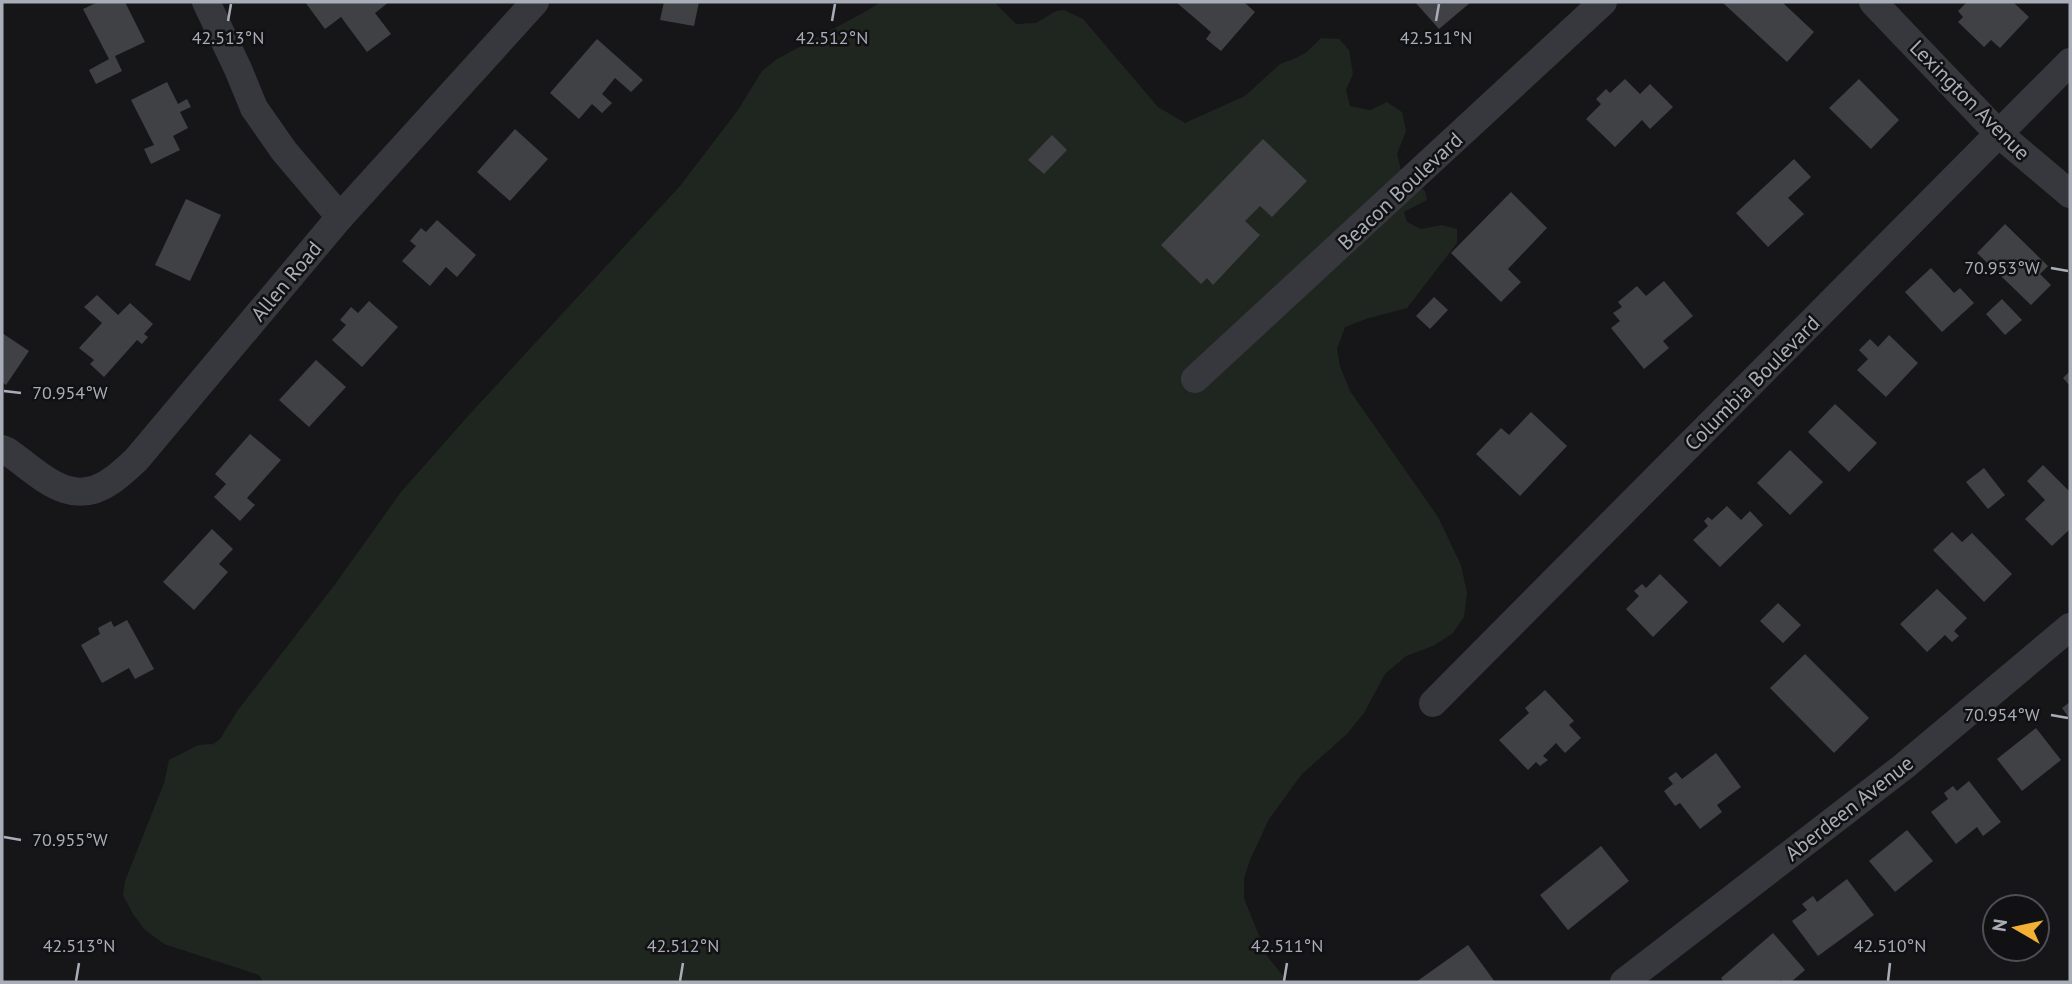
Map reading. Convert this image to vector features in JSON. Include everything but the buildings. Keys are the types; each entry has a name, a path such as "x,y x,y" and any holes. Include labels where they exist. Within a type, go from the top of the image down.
{"street":[{"path":"206,2 254,108 284,151 340,217"},
{"name":"Allen Road","path":"2,449 57,488 86,493 110,482 136,460 340,217 536,2"},
{"name":"Beacon Boulevard","path":"1195,379 1603,2"},
{"name":"Lexington Avenue","path":"1873,2 1998,134 2070,194"},
{"name":"Columbia Boulevard","path":"1433,703 2070,62"},
{"name":"Aberdeen Avenue","path":"1623,982 1903,767 2070,627"}],"shaded area":[{"path":"881,2 994,2 1016,24 1036,23 1056,11 1064,10 1083,19 1158,107 1185,123 1245,96 1280,64 1307,52 1321,38 1339,39 1349,50 1353,74 1346,90 1350,106 1370,110 1387,102 1402,112 1406,131 1397,154 1401,170 1425,191 1427,200 1404,212 1407,222 1421,229 1442,225 1457,229 1457,243 1407,308 1345,327 1337,349 1340,366 1350,391 1438,517 1461,565 1467,593 1464,617 1452,634 1433,646 1406,656 1385,674 1364,713 1347,734 1302,774 1269,819 1250,860 1244,879 1244,898 1267,956 1288,982 263,982 259,975 164,944 145,930 123,895 125,881 164,783 169,760 198,745 213,744 220,739 238,710 333,587 401,492 680,186 738,110 762,71 777,59"}]}
